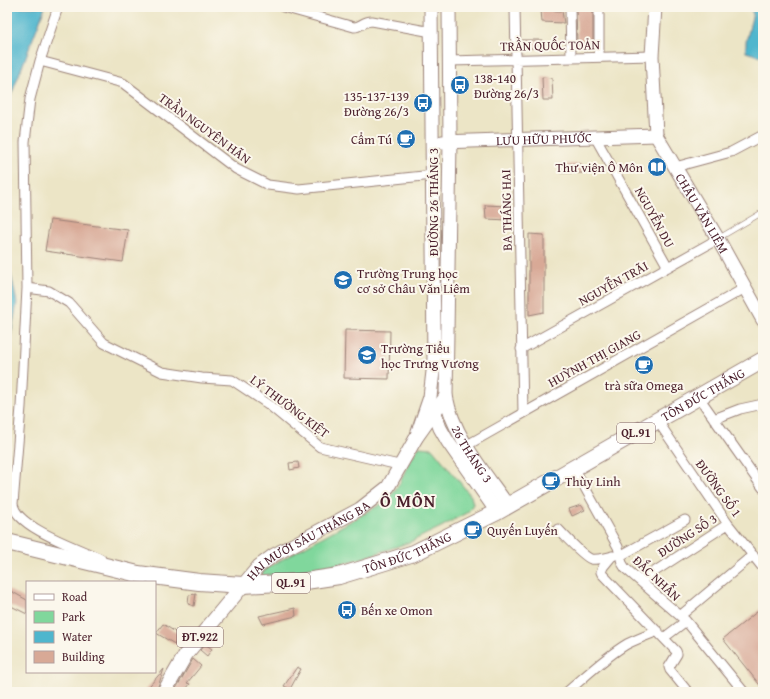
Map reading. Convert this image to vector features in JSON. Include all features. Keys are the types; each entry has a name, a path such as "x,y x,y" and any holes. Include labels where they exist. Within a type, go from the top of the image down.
{"highway":[{"name":"TÔN ĐỨC THẮNG","path":"9,542 138,574 199,582 242,585 299,582 339,576 414,553 502,509 763,360"}],"main road":[{"name":"ĐT.922","path":"164,692 186,654 242,585"}],"street":[{"path":"58,7 40,61 30,99 25,142 27,288 21,407 13,491 14,507 19,515 40,532 101,559 116,568"},
{"path":"282,7 354,27 357,27 366,21 372,21 432,32"},
{"name":"ĐƯỜNG 26 THÁNG 3","path":"430,397 434,363 431,7"},
{"name":"ĐƯỜNG 26 THÁNG 3","path":"446,396 450,141 449,7"},
{"name":"BA THÁNG HAI","path":"515,7 523,413"},
{"path":"570,7 571,58"},
{"path":"598,7 599,57"},
{"name":"CHÂU VĂN LIÊM","path":"655,7 652,56 656,135 718,239 763,320"},
{"name":"TRẦN QUỐC TOẢN","path":"450,60 652,56"},
{"name":"TRẦN NGUYÊN HÃN","path":"40,61 123,83 236,169 268,185 299,189 433,175"},
{"name":"LƯU HỮU PHƯỚC","path":"432,142 656,135"},
{"path":"675,167 731,152 763,135"},
{"name":"NGUYỄN DU","path":"595,137 668,267"},
{"name":"NGUYỄN TRÃI","path":"521,349 718,239"},
{"name":"LÝ THƯỜNG KIỆT","path":"27,288 49,291 69,303 104,343 162,372 202,378 232,380 268,404 320,447 399,465"},
{"name":"HUỲNH THỊ GIANG","path":"457,446 523,413 745,288"},
{"name":"HAI MƯƠI SÁU THÁNG BA","path":"242,585 258,566 274,555 360,509 388,487 399,465 416,438 446,396"},
{"name":"26 THÁNG 3","path":"446,396 448,408 458,433 457,446"},
{"path":"698,396 763,488"},
{"name":"HAI MƯƠI SÁU THÁNG BA","path":"416,438 430,397"},
{"name":"26 THÁNG 3","path":"430,397 440,428 457,446 502,509"},
{"path":"714,419 740,409 763,404"},
{"name":"ĐƯỜNG SỐ 1","path":"657,420 728,524 763,568"},
{"name":"26 THÁNG 3","path":"416,438 426,432 431,432 438,434 457,446"},
{"name":"ĐẮC NHẪN","path":"574,468 618,547 617,555 625,568 683,619 744,692"},
{"path":"685,520 617,555 603,567 601,572 662,634 676,651 677,654 669,668 688,692"},
{"name":"ĐƯỜNG SỐ 3","path":"640,581 728,524"},
{"path":"558,529 589,558 598,559 617,555"},
{"path":"566,692 624,646 662,634 683,619 753,555"}],"lane":[{"path":"718,239 763,212"}],"green space":[{"path":"419,447 432,448 471,496 473,504 468,512 410,542 360,559 306,572 264,578 261,574 265,569 385,502 399,485 409,462"}],"water":[{"path":"7,7 45,7 7,106"},
{"path":"747,7 763,7 763,57 746,52 746,42 753,13"},
{"path":"7,106 9,227 8,260 17,303 7,355"}],"building":[{"path":"576,7 593,7 593,44 577,43"},
{"path":"541,10 562,11 564,23 542,22"},
{"path":"522,40 542,40 542,48 522,48"},
{"path":"542,77 552,78 553,100 543,100"},
{"path":"560,164 581,164 583,173 560,173"},
{"path":"485,205 508,206 509,220 486,219"},
{"path":"50,220 128,230 123,262 45,251"},
{"path":"529,234 544,235 544,312 529,315"},
{"name":"Trường Tiểu học Trưng Vương","path":"345,330 390,331 389,379 344,378"},
{"path":"298,462 299,468 290,470 289,463"},
{"path":"581,505 585,510 572,516 569,509"},
{"path":"7,589 26,599 26,614 7,604"},
{"path":"196,594 194,606 188,604 189,595"},
{"path":"763,607 763,689 723,639"},
{"path":"295,608 296,616 263,624 259,616"},
{"path":"163,624 183,637 178,646 156,633"},
{"path":"205,644 212,649 207,656 200,650"},
{"path":"193,659 201,666 187,683 190,684 184,692 174,692"},
{"path":"297,667 301,669 290,689 284,686"},
{"path":"164,669 156,692 144,692"}],"place":[{"name":"138-140 Đường 26/3","path":"460,85"},
{"name":"135-137-139 Đường 26/3","path":"423,103"},
{"name":"Cẩm Tú","path":"406,139"},
{"name":"Thư viện Ô Môn","path":"657,167"},
{"name":"Trường Trung học cơ sở Châu Văn Liêm","path":"343,280"},
{"name":"Trường Tiểu học Trưng Vương","path":"367,355"},
{"name":"trà sữa Omega","path":"644,365"},
{"name":"Thùy Linh","path":"551,481"},
{"name":"Quyến Luyến","path":"473,530"},
{"name":"Bến xe Omon","path":"347,610"}],"district":[{"name":"Ô MÔN","path":"408,501"}]}
